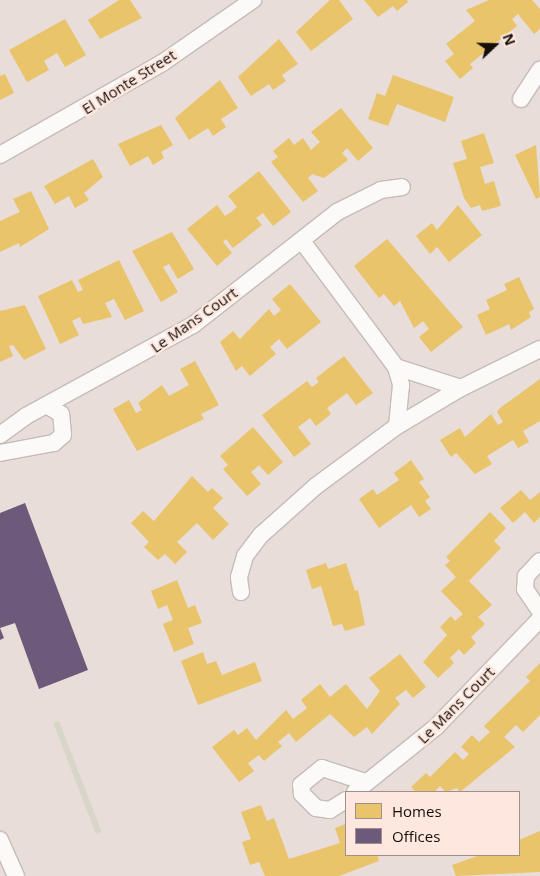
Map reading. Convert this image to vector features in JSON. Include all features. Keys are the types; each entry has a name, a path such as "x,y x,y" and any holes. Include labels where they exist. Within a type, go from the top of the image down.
{"street":[{"name":"El Monte Street","path":"0,155 162,63 253,0"},
{"path":"521,99 540,70"},
{"name":"Le Mans Court","path":"0,435 46,405 80,388 193,324 362,198 402,187"},
{"path":"302,241 396,367 401,385 397,426"},
{"path":"241,592 239,577 245,556 262,535 397,426 461,388 540,349"},
{"path":"396,367 461,388"},
{"path":"0,453 54,443 62,435 61,414 46,405"},
{"path":"540,561 526,576 525,589 540,611"},
{"name":"Le Mans Court","path":"345,801 330,810 316,808 302,794 301,785 322,768 360,787 387,770 437,726 540,619"},
{"path":"0,840 16,876"}],"shaded area":[{"path":"59,721 102,832 96,834 53,723"}],"building: Homes":[{"path":"119,0 130,0 142,18 100,39 88,20"},
{"path":"330,0 339,0 353,19 311,51 296,32"},
{"path":"364,0 407,0 408,2 397,11 393,6 378,17"},
{"path":"489,0 532,0 540,9 540,29 534,34 518,14 512,19 517,26 470,64 473,68 460,79 445,61 454,54 446,44 475,21 466,10"},
{"path":"65,19 86,55 65,67 57,53 44,61 49,70 27,82 9,50"},
{"path":"279,39 298,64 282,75 286,81 273,90 269,84 251,96 238,77"},
{"path":"5,74 14,93 0,100 0,76"},
{"path":"393,75 454,97 445,122 397,104 388,126 368,119 377,93 385,96"},
{"path":"220,80 238,108 221,119 226,127 213,136 208,128 189,140 175,118"},
{"path":"341,108 373,148 358,161 347,148 342,153 348,160 324,178 312,174 308,178 318,191 303,202 271,162 278,157 273,151 289,138 294,145 303,138 311,150 320,142 311,132"},
{"path":"161,125 173,145 161,152 164,158 153,165 148,156 130,166 118,144"},
{"path":"484,133 494,163 480,167 485,184 494,181 501,206 482,211 480,205 471,208 464,198 453,163 467,159 461,141"},
{"path":"536,145 540,197 536,199 515,155"},
{"path":"93,159 103,177 84,193 89,200 75,208 69,196 55,204 44,186"},
{"path":"259,171 291,212 273,226 263,213 256,218 262,225 233,248 226,239 223,242 232,253 217,266 187,229 217,205 225,216 231,212 237,207 228,196"},
{"path":"31,191 49,229 20,247 19,243 0,252 0,221 20,212 13,199"},
{"path":"458,205 482,235 449,262 437,247 430,254 416,236 432,223 437,230"},
{"path":"172,232 194,269 178,279 169,264 163,267 178,292 161,302 132,251"},
{"path":"387,239 463,327 431,352 419,337 429,329 423,321 414,328 400,301 394,306 384,294 379,298 354,266"},
{"path":"119,260 144,311 125,320 114,299 105,303 112,317 83,324 80,317 72,321 79,335 60,344 38,296 72,280 78,292 83,290 78,280"},
{"path":"519,277 534,309 529,312 531,317 511,330 509,324 486,335 477,315 490,309 486,300 507,290 504,284"},
{"path":"290,284 321,322 287,349 279,339 270,347 276,354 250,376 242,366 236,371 220,342 233,331 240,339 269,309 274,316 281,310 272,299"},
{"path":"25,305 46,349 24,360 13,345 9,346 13,356 0,362 0,311"},
{"path":"344,356 373,393 356,405 347,393 327,408 331,414 316,426 310,418 298,427 311,444 294,457 262,415 307,381 312,387 319,382 316,378"},
{"path":"195,361 219,405 201,414 204,419 137,451 113,409 129,400 136,413 142,410 138,403 162,385 169,396 189,385 180,369"},
{"path":"540,379 540,421 523,431 529,442 518,448 513,440 487,456 492,464 475,474 456,453 451,457 440,440 460,428 465,437 491,414 498,425 503,422 497,412 500,408"},
{"path":"253,427 283,462 268,475 259,465 251,472 261,484 247,496 223,469 228,465 220,456"},
{"path":"411,460 424,479 419,482 430,497 425,501 431,509 419,517 411,505 379,528 359,499 373,489 377,495 399,480 394,473"},
{"path":"192,476 208,492 212,488 223,498 213,508 229,524 213,540 197,523 177,542 187,552 175,564 165,554 158,560 144,547 149,542 131,523 143,511 154,521"},
{"path":"521,490 530,500 540,492 540,517 534,523 525,512 513,523 500,508"},
{"path":"490,512 506,528 494,541 501,548 469,581 492,605 478,617 485,624 471,637 476,643 464,655 459,649 450,658 454,663 438,678 423,662 447,635 440,627 451,616 455,621 463,614 441,591 456,577 445,565 450,561 446,557"},
{"path":"326,563 328,569 346,563 355,591 358,590 365,625 345,631 342,624 333,626 321,586 312,589 306,570"},
{"path":"177,580 188,608 195,605 202,623 188,628 194,644 174,652 163,624 173,620 167,605 158,609 151,591"},
{"path":"203,652 207,664 216,661 222,675 255,662 262,681 198,705 181,661"},
{"path":"400,654 426,687 413,698 406,690 395,698 400,704 372,734 367,727 354,737 330,714 296,742 289,733 278,742 282,746 264,761 259,755 248,763 254,771 239,782 212,747 234,730 238,735 247,728 256,740 286,710 293,719 307,708 301,700 320,684 330,697 346,684 367,709 380,691 369,678"},
{"path":"540,663 540,715 523,732 516,725 504,737 515,747 461,791 457,788 445,791 440,786 435,791 415,791 411,787 426,773 430,777 455,752 463,760 469,754 461,747 472,735 479,742 490,732 484,726 530,681 526,677"},
{"path":"261,805 267,821 274,818 289,859 340,843 335,828 345,824 345,856 377,856 379,861 339,876 265,876 259,862 250,865 242,842 251,839 241,812"},
{"path":"540,831 540,872 456,876 452,865 477,856 520,856 520,840"}],"building: Offices":[{"path":"25,503 88,670 39,689 15,623 0,628 0,513"},
{"path":"0,628 4,638 0,640"}]}
